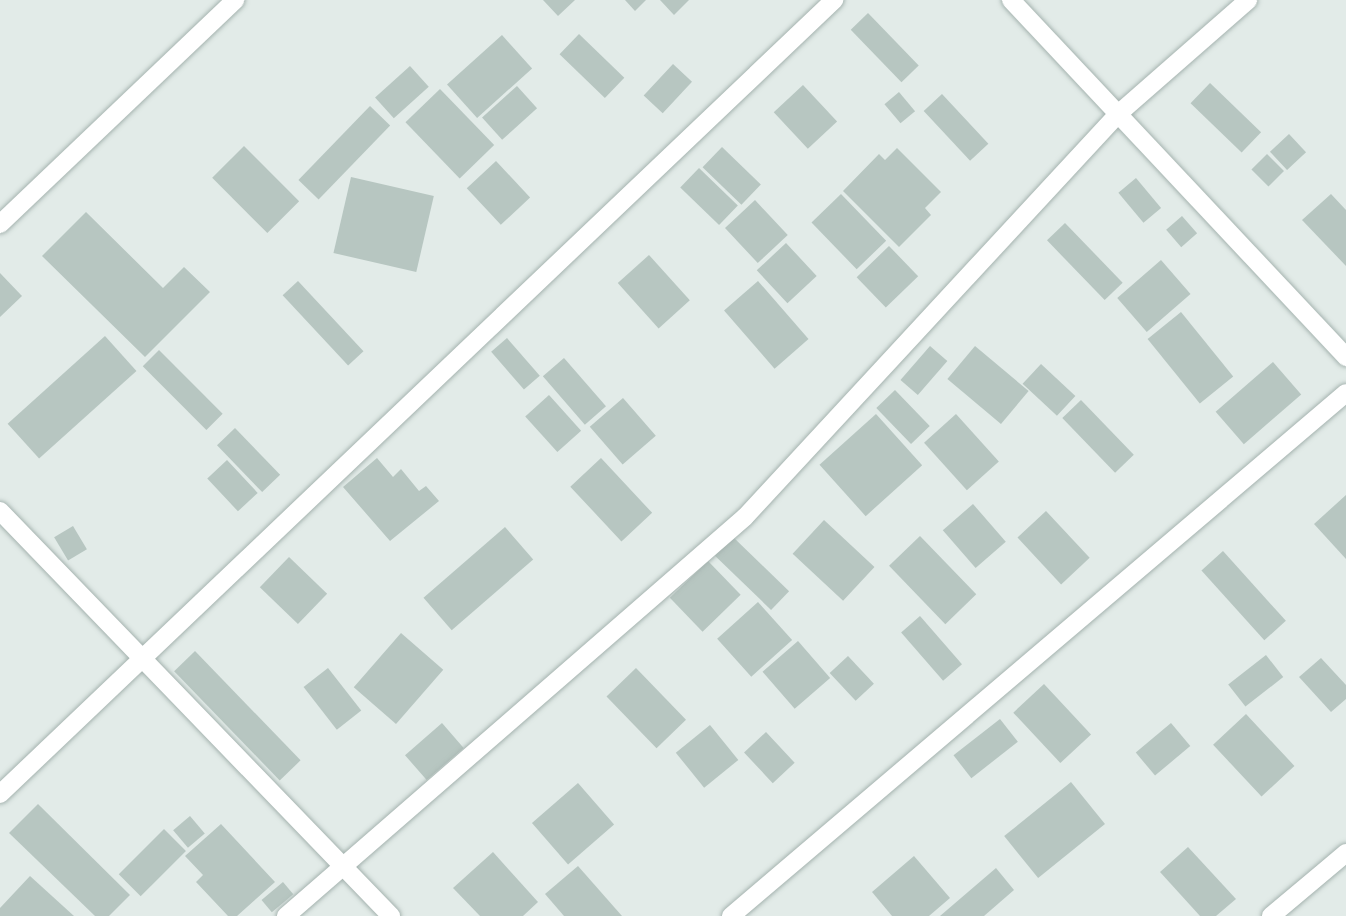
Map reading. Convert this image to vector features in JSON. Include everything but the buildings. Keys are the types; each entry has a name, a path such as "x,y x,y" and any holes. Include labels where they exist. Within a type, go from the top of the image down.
{"street":[{"path":"0,224 235,0"},
{"path":"0,794 834,0"},
{"path":"1011,0 1342,346"},
{"path":"286,916 745,517 1118,114 1248,0"},
{"path":"731,916 1346,393"},
{"path":"0,511 391,916"},
{"path":"1271,916 1346,853"}]}
